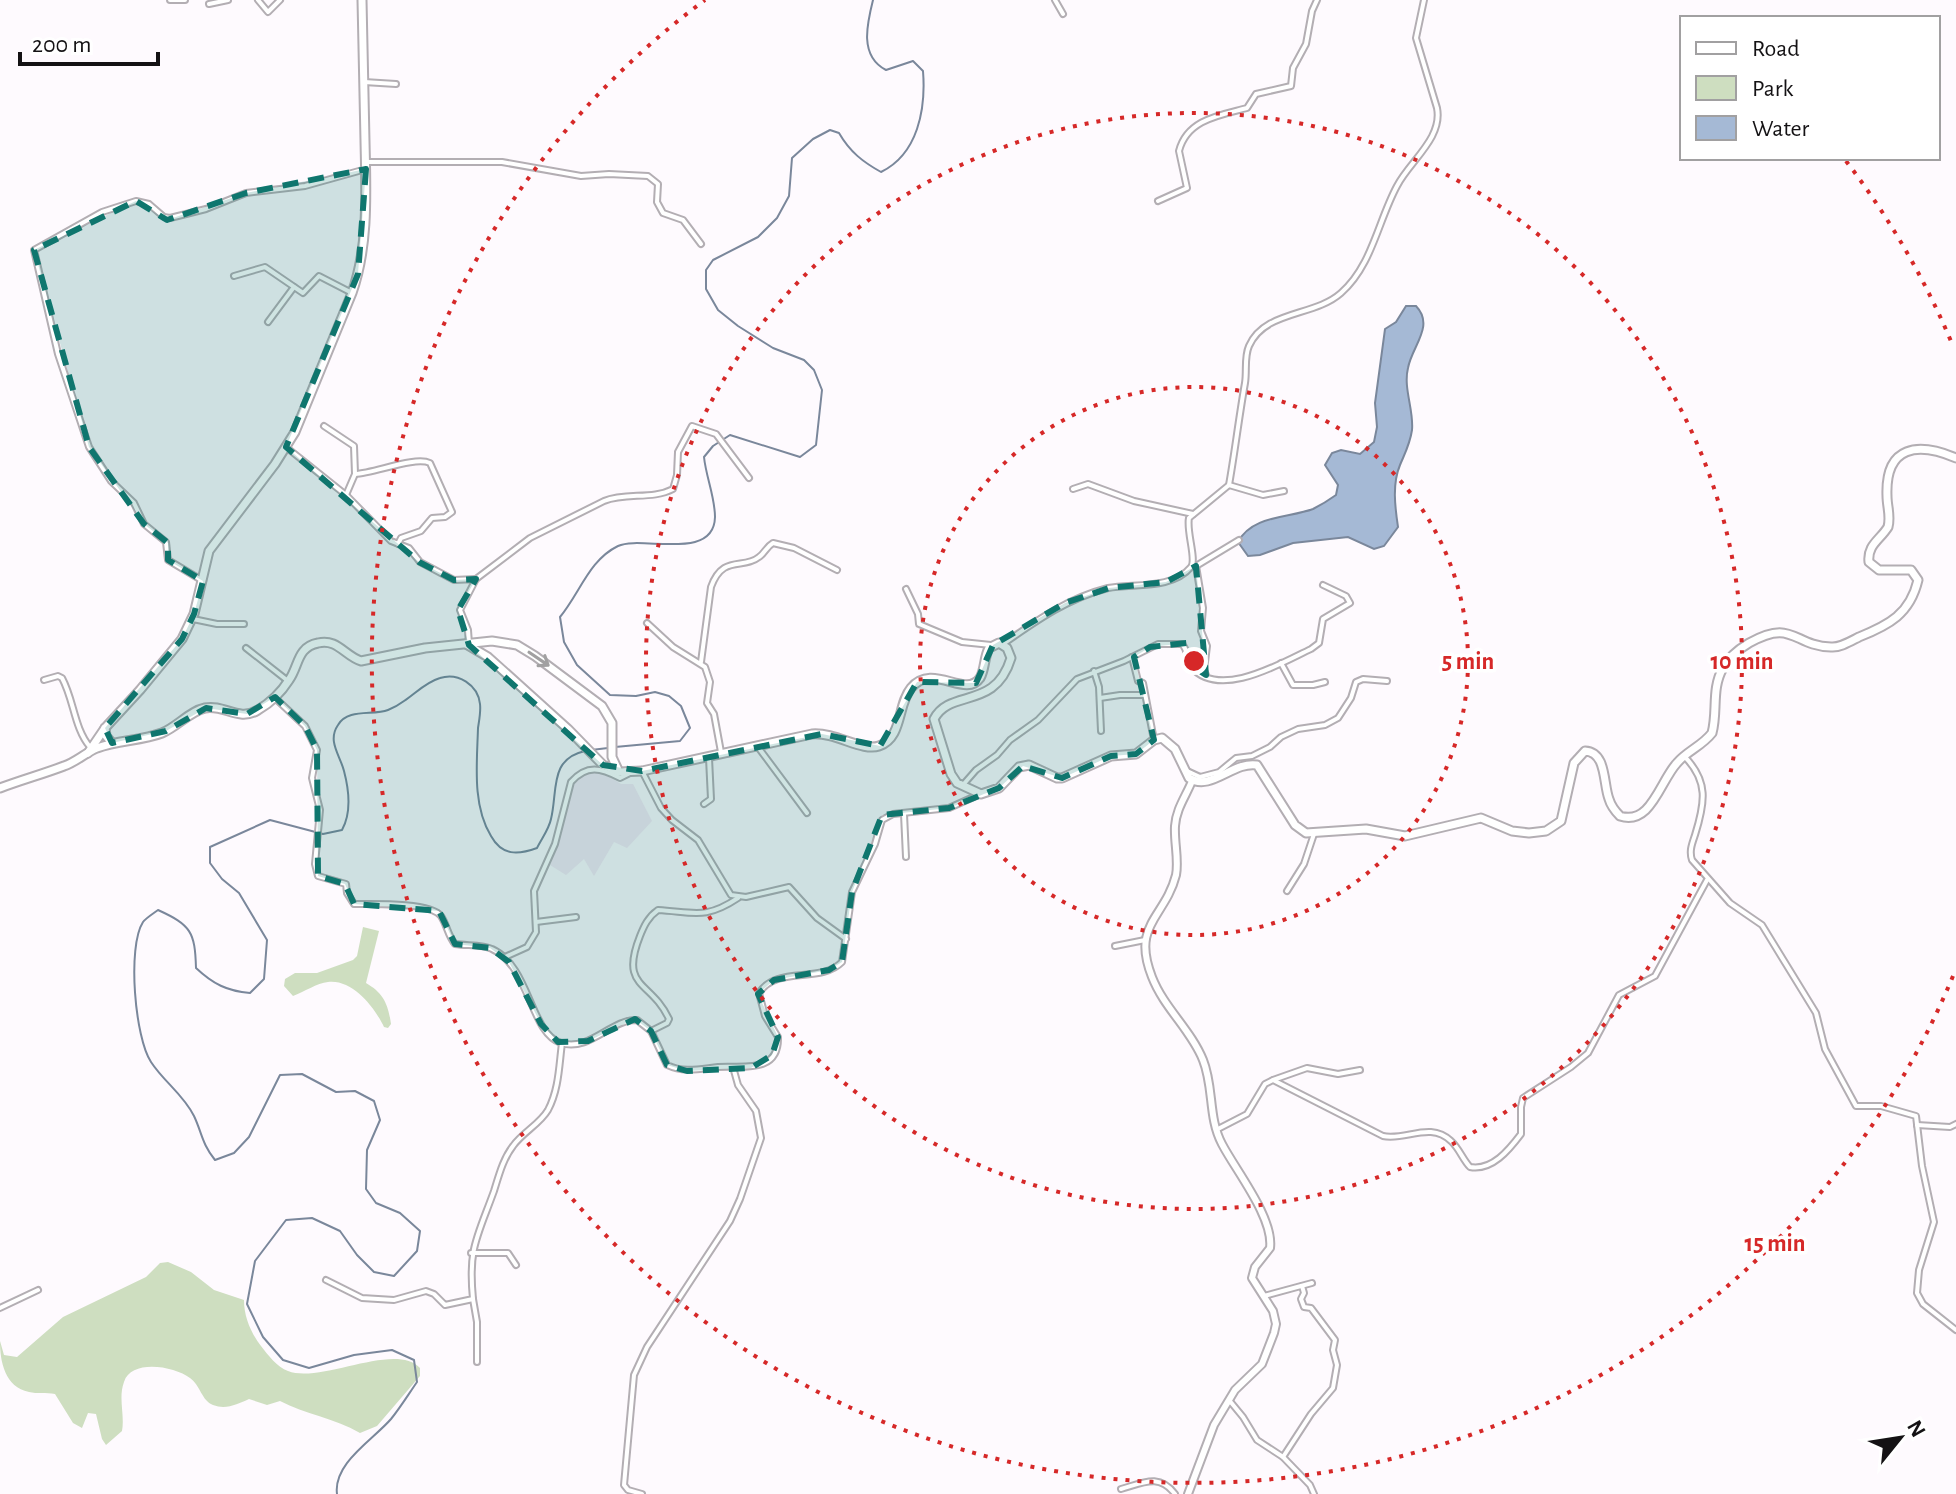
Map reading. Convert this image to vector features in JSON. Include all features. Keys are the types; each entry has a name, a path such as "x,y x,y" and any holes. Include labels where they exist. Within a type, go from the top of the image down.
{"main road":[{"path":"89,750 169,656 193,619 213,542 286,447 319,377 352,293 363,247 366,165 362,0"},
{"path":"1192,781 1208,781 1241,765 1257,765 1295,825 1306,833 1366,829 1396,836 1413,836 1473,818 1489,820 1521,833 1546,831 1556,826 1564,816 1574,763 1585,751 1591,751 1598,757 1610,804 1620,816 1631,818 1644,813 1670,771 1712,733 1715,685 1723,666 1741,648 1772,632 1826,647 1837,647 1888,626 1899,616 1916,586 1917,576 1905,568 1879,570 1871,565 1868,557 1872,545 1888,527 1887,490 1892,469 1901,456 1913,449 1930,448 1956,458"},
{"path":"0,788 67,765 89,750 153,736 206,708 247,714 260,709 288,681 301,653 317,643 336,644 361,661 425,648 500,642 517,645 594,699 606,712 612,726 611,753 619,772"},
{"path":"468,644 488,657 568,729 597,761 619,772 630,773 721,752 822,734 838,736 865,747 880,746 895,731 904,699 912,687 929,678 942,678 963,686 974,683 982,676 987,652 993,645 1003,644 1011,658 1000,679 983,694 943,707 934,719 948,767 962,786 981,794 999,788 1023,766 1034,765 1062,778 1111,756 1136,754 1154,740 1162,738 1170,742 1192,781"},
{"path":"105,728 106,736 112,743"},
{"path":"1188,1494 1214,1425 1240,1384 1262,1364 1274,1333 1275,1318 1254,1283 1253,1274 1270,1248 1269,1230 1216,1130 1203,1060 1154,982 1147,960 1145,940 1176,875 1176,821 1192,781"}],"street":[{"path":"170,0 185,0"},
{"path":"209,4 228,0"},
{"path":"258,0 268,12 280,0"},
{"path":"1055,0 1063,14"},
{"path":"1158,201 1187,188 1179,148 1191,131 1216,114 1247,108 1256,94 1291,86 1293,68 1306,44 1317,0"},
{"path":"1206,675 1207,646 1201,631 1203,608 1187,523 1193,514 1229,485 1250,344 1269,323 1306,310 1343,291 1359,272 1398,183 1436,129 1439,116 1416,38 1424,0"},
{"path":"364,82 396,84"},
{"path":"203,581 168,560 166,542 144,524 134,503 111,481 89,447 58,354 34,250 102,212 136,201 149,204 164,217 170,218 206,209 246,193 305,186 366,165 490,161 581,176 648,176 658,184 657,202 663,213 683,220 701,244"},
{"path":"234,276 265,267 306,292 319,276 352,293"},
{"path":"268,322 294,287"},
{"path":"324,426 353,445 355,474 346,495"},
{"path":"468,644 468,630 460,610 476,579 530,538 604,501 670,491 677,480 677,453 690,428 698,426 717,436 749,478"},
{"path":"286,447 346,495 391,541 409,548 420,562 454,580 476,579"},
{"path":"355,474 373,473 415,462 430,463 452,512 432,518 425,528 401,538 398,544"},
{"path":"1073,489 1088,484 1134,501 1193,514"},
{"path":"1229,485 1258,495 1284,491"},
{"path":"1003,644 1065,603 1109,588 1166,582 1239,540"},
{"path":"701,662 711,587 714,579 728,566 757,559 773,543 794,548 837,570"},
{"path":"962,786 1010,740 1038,720 1072,682 1158,644 1182,644 1187,649 1191,667 1225,680 1242,679 1316,646 1323,619 1349,605 1348,598 1323,585"},
{"path":"906,589 918,614 919,624 962,642 993,645"},
{"path":"193,619 244,624"},
{"path":"647,623 673,647 701,662 709,675 707,703 714,714 721,752"},
{"path":"246,648 288,681"},
{"path":"1132,657 1138,680 1143,683 1154,740"},
{"path":"1281,663 1293,685 1325,682"},
{"path":"1094,671 1100,698 1101,731"},
{"path":"44,680 58,676 62,678 80,736 89,750"},
{"path":"1184,769 1200,777 1216,773 1236,758 1253,755 1298,729 1325,725 1338,718 1359,680 1387,681"},
{"path":"1100,698 1145,695"},
{"path":"274,697 305,726 316,745 317,758 312,778 319,807 315,864 318,876 346,884 354,904 385,904 435,911 455,944 489,948 505,957 527,991 545,1031 562,1043 588,1041 632,1019 643,1022 651,1031 663,1060 672,1067 687,1071 758,1066 777,1048 778,1037 760,1003 759,993 763,987 782,977 835,968 843,959 852,892 875,844 882,820 888,816 949,808 981,794"},
{"path":"757,745 807,813"},
{"path":"704,804 711,799 709,756"},
{"path":"1684,756 1697,771 1703,787 1701,815 1690,857 1707,880 1737,908 1762,925 1816,1013 1825,1049 1854,1104 1858,1107 1881,1106 1916,1116 1934,1222 1919,1270 1917,1293 1923,1304 1956,1330"},
{"path":"505,957 521,951 532,942 537,928 534,891 558,836 571,782 592,768 620,778 630,773"},
{"path":"642,771 661,808 698,840 726,890 738,898"},
{"path":"904,814 906,857"},
{"path":"1287,891 1304,864 1314,834"},
{"path":"1270,1080 1329,1106 1342,1116 1383,1136 1395,1138 1424,1131 1451,1141 1470,1167 1491,1164 1521,1134 1523,1098 1588,1053 1619,995 1655,976 1707,880"},
{"path":"651,1031 669,1019 631,966 633,953 648,920 658,910 685,915 710,912 738,898 789,887 817,918 846,939"},
{"path":"536,922 576,917"},
{"path":"1115,946 1145,940"},
{"path":"477,1362 471,1253 503,1163 515,1143 543,1117 550,1106 562,1043"},
{"path":"642,1494 626,1490 624,1485 634,1375 647,1347 730,1221 761,1138 756,1111 738,1085 733,1067"},
{"path":"1216,1130 1247,1114 1270,1080 1307,1068 1338,1074 1360,1070"},
{"path":"1917,1125 1950,1127 1956,1124"},
{"path":"471,1253 508,1253 516,1265"},
{"path":"326,1280 368,1299 394,1300 426,1291 445,1305 473,1299"},
{"path":"1264,1296 1312,1283"},
{"path":"1283,1457 1311,1414 1331,1391 1337,1369 1333,1350 1335,1340 1310,1308 1304,1306 1302,1286"},
{"path":"0,1308 38,1290"},
{"path":"1229,1400 1259,1442 1283,1457 1310,1485 1314,1494"},
{"path":"1121,1489 1159,1481 1175,1494"}],"highlighted area":[{"path":"366,169 358,274 286,447 419,562 454,580 476,579 458,610 469,645 603,765 642,771 822,734 880,746 917,682 976,683 993,645 1065,603 1109,588 1166,582 1196,566 1206,675 1189,664 1187,643 1150,647 1134,657 1154,740 1136,754 1111,756 1062,778 1023,766 999,788 949,808 882,815 852,892 842,962 829,970 774,980 758,994 778,1037 772,1055 751,1068 687,1071 667,1065 651,1031 635,1019 588,1041 558,1042 541,1024 509,962 490,948 455,944 439,911 354,904 345,884 318,876 317,750 305,726 275,697 247,714 206,708 166,731 112,743 105,728 182,639 194,614 203,581 168,560 168,543 144,524 89,447 34,250 136,201 167,220 246,193"}],"shaded area":[{"path":"598,770 621,784 633,784 652,821 627,848 614,842 594,876 584,859 566,875 550,865 563,827 570,791 576,779 589,771"}],"green space":[{"path":"363,927 379,931 366,983 381,995 386,1004 391,1024 388,1028 384,1027 362,996 346,985 324,983 293,996 284,986 285,979 295,973 317,973 353,960 357,956"},
{"path":"168,1262 191,1272 214,1290 244,1300 254,1336 273,1360 288,1371 319,1372 393,1359 409,1361 420,1368 420,1376 377,1426 360,1433 280,1401 267,1405 249,1399 227,1407 213,1405 183,1374 164,1368 144,1367 128,1375 124,1382 122,1431 106,1445 96,1414 88,1413 82,1428 73,1423 55,1394 29,1392 9,1379 1,1357 0,1341 4,1355 17,1357 63,1317 146,1277 160,1263"}],"water":[{"path":"1406,306 1416,306 1421,314 1423,329 1407,376 1412,430 1396,480 1398,527 1384,546 1374,549 1348,537 1293,543 1248,556 1238,542 1252,527 1313,509 1336,495 1338,485 1325,465 1332,453 1341,450 1360,454 1374,442 1377,427 1375,403 1385,329 1396,322"}],"waterway":[{"path":"615,747 680,741 690,728 681,706 669,696 655,692 636,696 610,695 577,665 564,642 560,617 592,568 618,546 629,543 690,543 703,539 711,531 715,510 704,457 713,446 730,435 800,457 816,445 822,390 814,370 804,360 773,348 718,310 706,289 706,270 713,260 758,237 777,218 789,196 792,158 813,139 830,130 839,133 857,156 881,172 904,154 921,115 923,71 913,61 886,70 872,57 867,39 873,0"},
{"path":"337,1494 337,1483 348,1462 391,1419 417,1382 414,1360 392,1350 354,1355 309,1368 283,1360 263,1337 247,1304 255,1261 286,1220 312,1218 340,1231 374,1272 394,1276 417,1251 420,1231 400,1213 376,1203 366,1189 367,1150 380,1120 374,1101 355,1091 336,1092 302,1074 280,1075 249,1137 234,1153 215,1160 190,1108 156,1069 145,1050 135,992 138,934 143,922 158,910 169,915 189,931 196,968 221,986 250,993 264,979 267,940 239,893 222,879 210,863 210,847 270,820 323,834 342,830 349,801 344,771 334,742 338,725 354,714 390,709 435,680 447,677 460,679 471,686 478,697 478,797 491,836 505,850 517,853 537,848 550,823 560,768 573,755 585,751"},
{"path":"591,750 608,748"}]}
